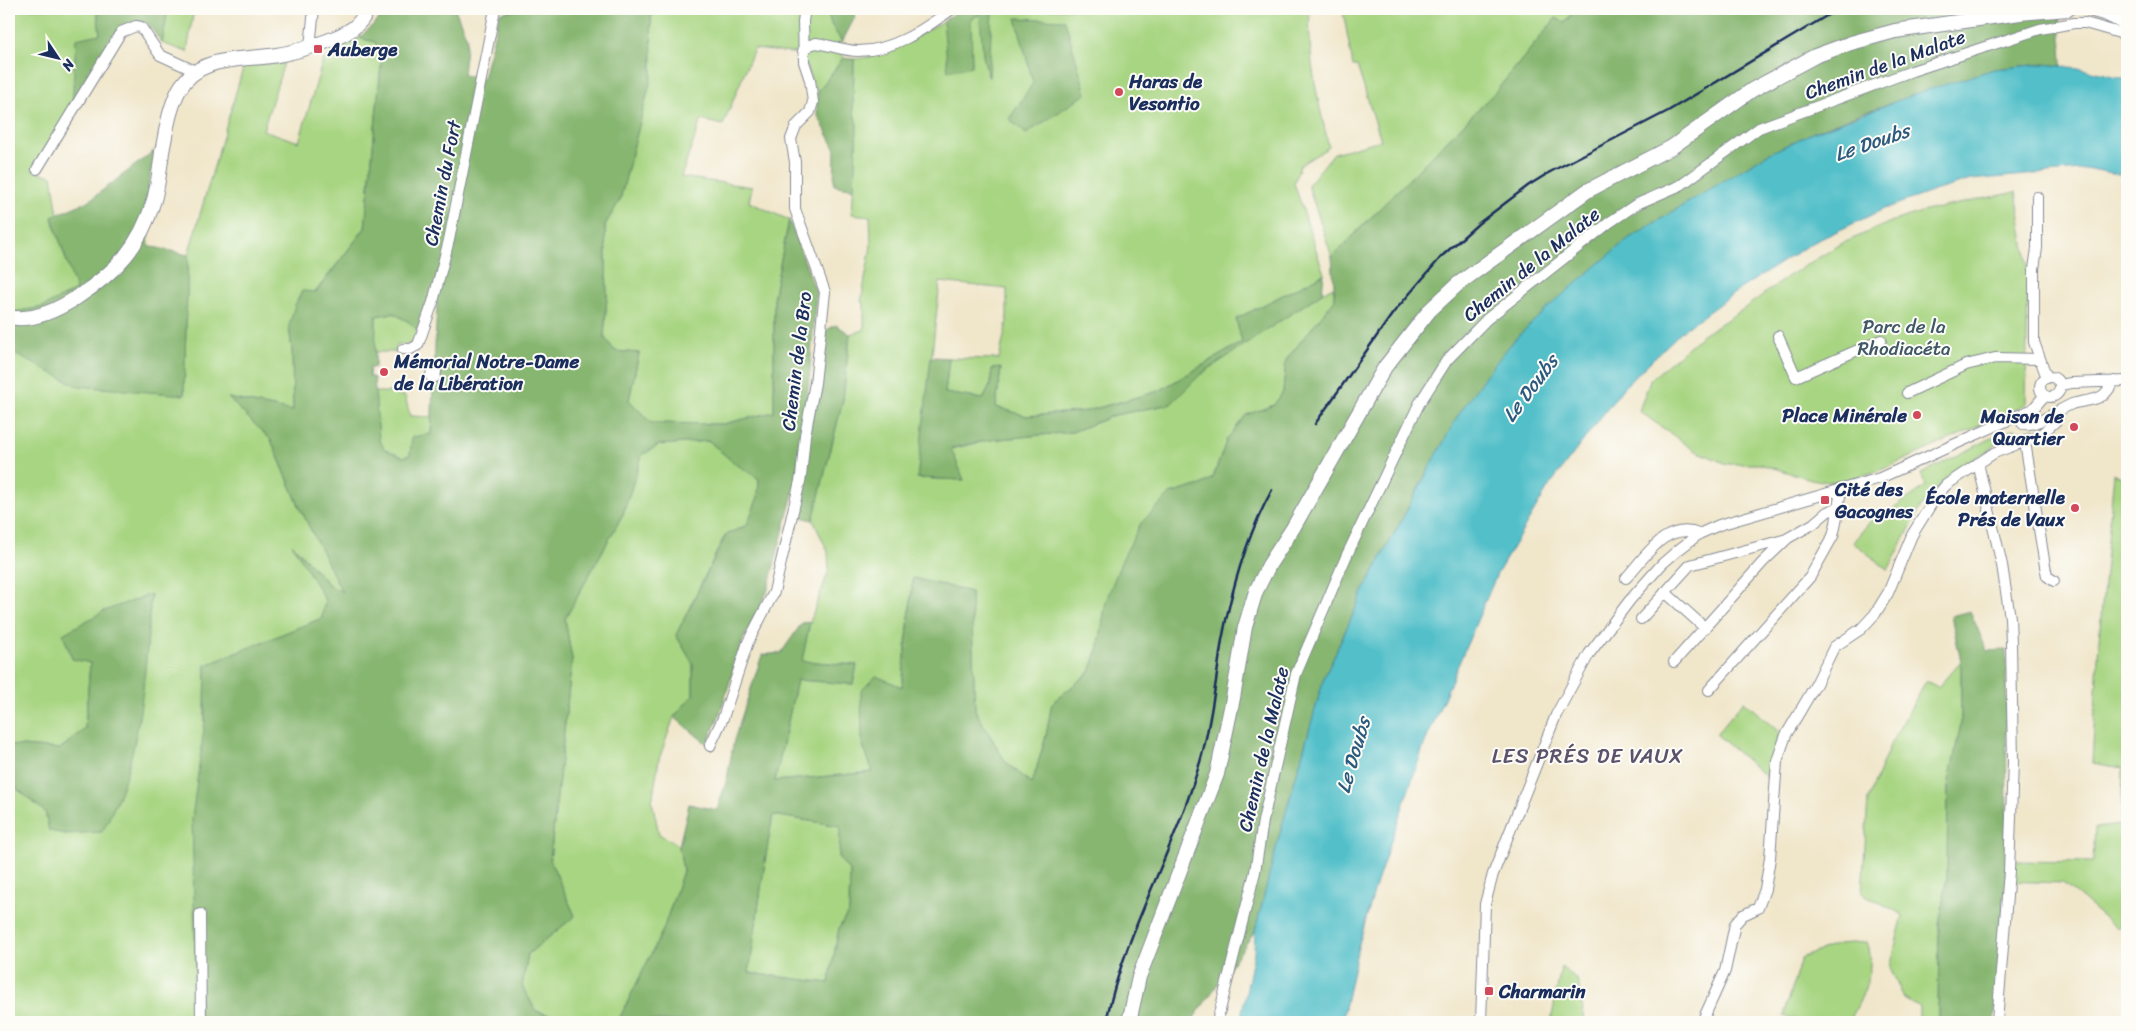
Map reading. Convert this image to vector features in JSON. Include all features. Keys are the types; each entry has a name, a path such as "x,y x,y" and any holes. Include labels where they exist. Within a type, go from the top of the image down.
{"main road":[{"path":"9,317 17,319 32,317 66,304 116,269 128,254 143,229 154,200 166,133 179,89 195,71 216,62 278,56 342,35 354,28 368,9"},
{"path":"1129,1022 1139,977 1217,774 1234,698 1245,627 1256,591 1269,565 1293,528 1385,367 1430,310 1458,284 1587,191 1672,147 1752,90 1799,64 1851,43 1895,31 2022,11 2068,9"},
{"path":"2090,9 2107,14 2127,24"}],"street":[{"path":"310,46 314,9"},
{"name":"Chemin du Fort","path":"403,349 411,349 418,345 433,302 449,240 495,9"},
{"name":"Chemin de la Bro","path":"710,746 723,718 748,642 774,592 800,477 805,435 815,383 825,292 795,209 795,162 791,138 796,126 810,112 813,102 803,51 805,9"},
{"path":"803,51 816,43 858,51 902,42 952,9"},
{"name":"Chemin de la Malate","path":"1217,1022 1255,872 1263,821 1296,674 1346,557 1414,412 1447,360 1487,319 1610,222 1637,204 1681,185 1760,128 1912,72 2074,23 2085,23 2127,35"},
{"path":"37,169 121,32 136,26 141,27 160,55 195,71"},
{"path":"2038,197 2037,248 2034,269 2034,342 2047,378"},
{"path":"1778,336 1796,377 1881,340"},
{"path":"1906,393 1966,365 1995,358 2040,359"},
{"path":"2047,378 2053,378 2060,385 2057,395 2050,398 2044,396 2040,391 2040,385 2047,378"},
{"path":"2017,416 2025,425 2056,413 2070,404 2102,396 2111,388 2114,381"},
{"path":"2060,385 2127,381"},
{"path":"1481,1022 1485,904 1493,874 1556,715 1589,654 1630,600 1662,564 1699,534 1719,525 1880,478 2032,409 2044,396"},
{"path":"1702,1022 1725,971 1735,924 1743,916 1758,908 1765,889 1770,858 1777,761 1786,735 1816,684 1834,647 1862,629 1875,614 1888,593 1912,535 1935,498 1946,485 1994,453 2026,442 2044,433 2056,421 2058,417 2056,413"},
{"path":"2026,442 2047,576 2054,581"},
{"path":"1978,463 2002,565 2010,635 2013,762 2009,872 1997,1022"},
{"path":"1709,690 1810,577 1832,536 1841,489"},
{"path":"1641,620 1690,565 1788,538 1814,524 1827,512 1839,507"},
{"path":"1626,578 1662,538 1677,530 1699,534"},
{"path":"1674,662 1763,562 1788,538"},
{"path":"1666,592 1705,628"},
{"path":"200,914 201,1022"}],"green space":[{"path":"9,9 97,9 100,34 72,107 33,171 52,176 58,215 52,218 77,290 43,307 9,313"},
{"path":"97,9 168,9 162,43 149,25 136,21 119,29 72,107 76,39 100,34"},
{"path":"168,9 194,9 187,52 162,43"},
{"path":"390,9 455,9 467,38 463,75 483,78 500,13 519,9 651,9 652,75 620,200 605,225 607,296 604,337 615,351 639,353 629,400 651,423 723,424 774,412 774,294 789,220 816,292 809,381 795,486 767,592 743,640 719,716 707,744 674,717 693,695 693,664 676,635 726,535 747,525 758,497 759,479 734,463 709,441 659,445 642,455 623,514 565,619 572,659 550,860 575,916 528,954 522,986 536,1011 572,1022 197,1022 192,818 205,721 206,665 322,618 325,600 292,544 328,584 342,592 300,508 271,440 228,398 293,411 292,350 289,326 295,305 302,291 316,292 365,228 382,56 375,42 359,38","holes":["428,301 437,303 431,434 412,437 410,455 403,457 384,449 379,439 374,378 369,376 370,368 375,367 376,316 393,313 409,322 417,330"]},
{"path":"651,9 827,9 831,24 842,42 843,58 817,93 801,54 754,49 723,125 701,120 681,177 752,187 749,202 789,220 774,294 774,412 723,424 651,423 629,400 639,353 615,351 604,337 607,296 605,225 620,200 652,75"},
{"path":"827,9 854,9 855,17 842,42 831,24"},
{"path":"961,9 992,9 989,78 983,55 980,14 971,19 972,66 948,71 943,21"},
{"path":"992,9 1310,9 1312,62 1317,96 1329,147 1300,165 1294,183 1324,274 1236,319 1242,342 1159,391 1087,411 1027,416 996,407 1001,369 992,369 990,386 983,399 945,393 949,358 999,359 1007,322 1007,289 940,282 918,478 963,480 951,449 990,440 1072,432 1115,415 1171,404 1201,374 1333,287 1335,299 1286,360 1283,392 1274,405 1246,416 1227,439 1213,478 1201,485 1170,494 1106,601 1099,646 1090,672 1052,703 1046,736 1032,784 1005,761 975,710 971,592 913,578 902,687 862,743 874,772 775,781 797,680 853,684 857,665 801,661 810,622 829,570 828,552 813,520 843,400 850,334 864,330 864,303 861,302 871,246 870,216 852,214 857,125 853,109 854,59 889,50 911,40 943,21 972,66 970,19 981,14 983,55 988,76"},
{"path":"1378,9 1575,9 1564,23 1556,18 1497,90 1332,257 1308,185 1334,153 1381,140 1357,66 1353,66 1343,11 1378,12"},
{"path":"1575,9 2060,9 2062,66 2043,64 1994,69 1861,113 1812,133 1766,155 1628,239 1429,468 1365,588 1324,678 1280,833 1255,931 1191,1022 618,1021 663,930 683,871 679,846 689,804 717,810 727,779 734,740 762,655 781,653 802,623 810,622 802,661 857,665 853,684 797,680 775,781 873,772 862,743 861,691 876,676 902,687 913,578 971,592 975,710 1005,761 1032,784 1046,736 1052,703 1090,672 1099,646 1106,601 1122,560 1141,523 1170,494 1201,485 1213,478 1227,439 1246,415 1274,405 1283,392 1286,360 1335,299 1332,257 1497,90 1556,18 1565,23","holes":["773,815 840,826 839,858 850,872 849,911 839,928 829,983 749,973"]},
{"path":"1016,18 1065,20 1086,94 1026,134 1009,119 1033,83"},
{"path":"359,38 375,42 382,56 365,228 289,326 292,350 293,411 229,398 271,440 300,508 343,593 328,584 295,547 325,600 322,618 206,665 197,1022 9,1022 9,773 15,787 45,812 102,832 90,663 85,729 60,749 9,745 9,351 184,395 188,255 244,65 284,63 263,130 299,142 323,60"},
{"path":"843,58 854,59 853,109 857,125 854,189 834,185 835,148 817,114 817,93"},
{"path":"154,151 146,202 149,246 188,255 184,395 77,386 9,351 9,313 43,307 76,290 52,217 90,200"},
{"name":"Parc de la Rhodiacéta","path":"2016,192 2028,269 2026,405 1884,469 1848,480 1828,482 1760,464 1727,464 1694,450 1639,411 1650,380 1701,336 1742,310 1790,275 1841,244 1893,221 1925,211"},
{"path":"1324,274 1322,293 1201,374 1171,404 1115,415 1072,432 990,440 951,448 964,480 917,478 931,357 949,358 945,393 983,399 990,386 992,369 1001,368 996,407 1027,416 1087,411 1159,391 1242,342 1236,319"},
{"path":"393,313 409,322 417,330 414,339 409,344 397,344 396,352 375,352 376,316"},
{"path":"836,325 850,334 843,400 813,520 796,516 810,432 823,332"},
{"path":"374,392 394,392 395,395 405,396 410,416 432,417 431,434 411,455 403,457 384,449 379,439"},
{"path":"2033,428 2035,433 1998,444 1949,474 1921,507 1888,570 1853,542 1879,511 1886,514 1926,486 1921,474 2014,429 2022,432"},
{"path":"709,441 734,463 759,478 758,497 747,525 725,535 676,635 693,664 693,695 674,717 659,759 652,802 659,834 679,846 683,871 663,930 619,1020 636,1022 572,1022 536,1011 522,986 528,954 575,916 550,860 572,659 565,619 623,514 642,455 659,445"},
{"path":"2114,473 2127,481 2127,881 2124,913 2117,929 2063,883 2006,881 2007,861 2093,862 2095,828 2121,825 2123,768 2092,763 2099,640"},
{"path":"151,594 143,686 134,747 115,805 102,832 65,834 49,831 45,812 15,787 9,773 9,745 60,749 85,729 90,663 72,659 63,634 104,611"},
{"path":"1970,611 1987,651 2006,650 2007,861 1994,1022 1938,1022 1939,925 1947,879 1948,786 1961,724 1961,661 1951,616"},
{"path":"1961,661 1961,724 1948,786 1947,879 1939,925 1938,1022 1919,1022 1919,1007 1904,998 1890,967 1903,915 1862,893 1868,799 1890,745 1926,681 1938,687"},
{"path":"1744,701 1780,733 1772,753 1770,780 1716,734"},
{"path":"773,815 841,826 839,858 850,872 849,911 839,928 829,983 749,973"},
{"path":"1867,942 1870,952 1870,963 1867,983 1849,1022 1803,1022 1784,1016 1801,958 1838,944"},
{"path":"1561,967 1577,979 1584,1022 1551,1022"}],"water":[{"name":"Le Doubs","path":"2043,64 2078,68 2127,79 2127,176 2091,169 1971,180 1934,191 1884,209 1810,244 1740,289 1683,330 1623,388 1549,486 1497,574 1424,745 1377,882 1358,947 1342,1022 1240,1022 1254,953 1255,931 1280,833 1324,678 1365,588 1457,417 1485,376 1515,339 1555,301 1628,239 1766,155 1812,133 1918,93 1994,69"}],"railway":[{"path":"1315,424 1393,313 1442,256 1479,223 1529,185 1550,172 1668,111 1838,9"},
{"path":"1106,1022 1126,954 1179,822 1202,755 1214,698 1222,640 1235,582 1247,544 1272,490"}],"place":[{"name":"Auberge","path":"318,49"},
{"name":"Haras de Vesontio","path":"1119,92"},
{"name":"Mémorial Notre-Dame de la Libération","path":"384,372"},
{"name":"Place Minérale","path":"1917,415"},
{"name":"Maison de Quartier","path":"2074,427"},
{"name":"Cité des Gacognes","path":"1825,500"},
{"name":"École maternelle Prés de Vaux","path":"2075,508"},
{"name":"Charmarin","path":"1489,991"}],"district":[{"name":"LES PRÉS DE VAUX","path":"1588,756"}]}
